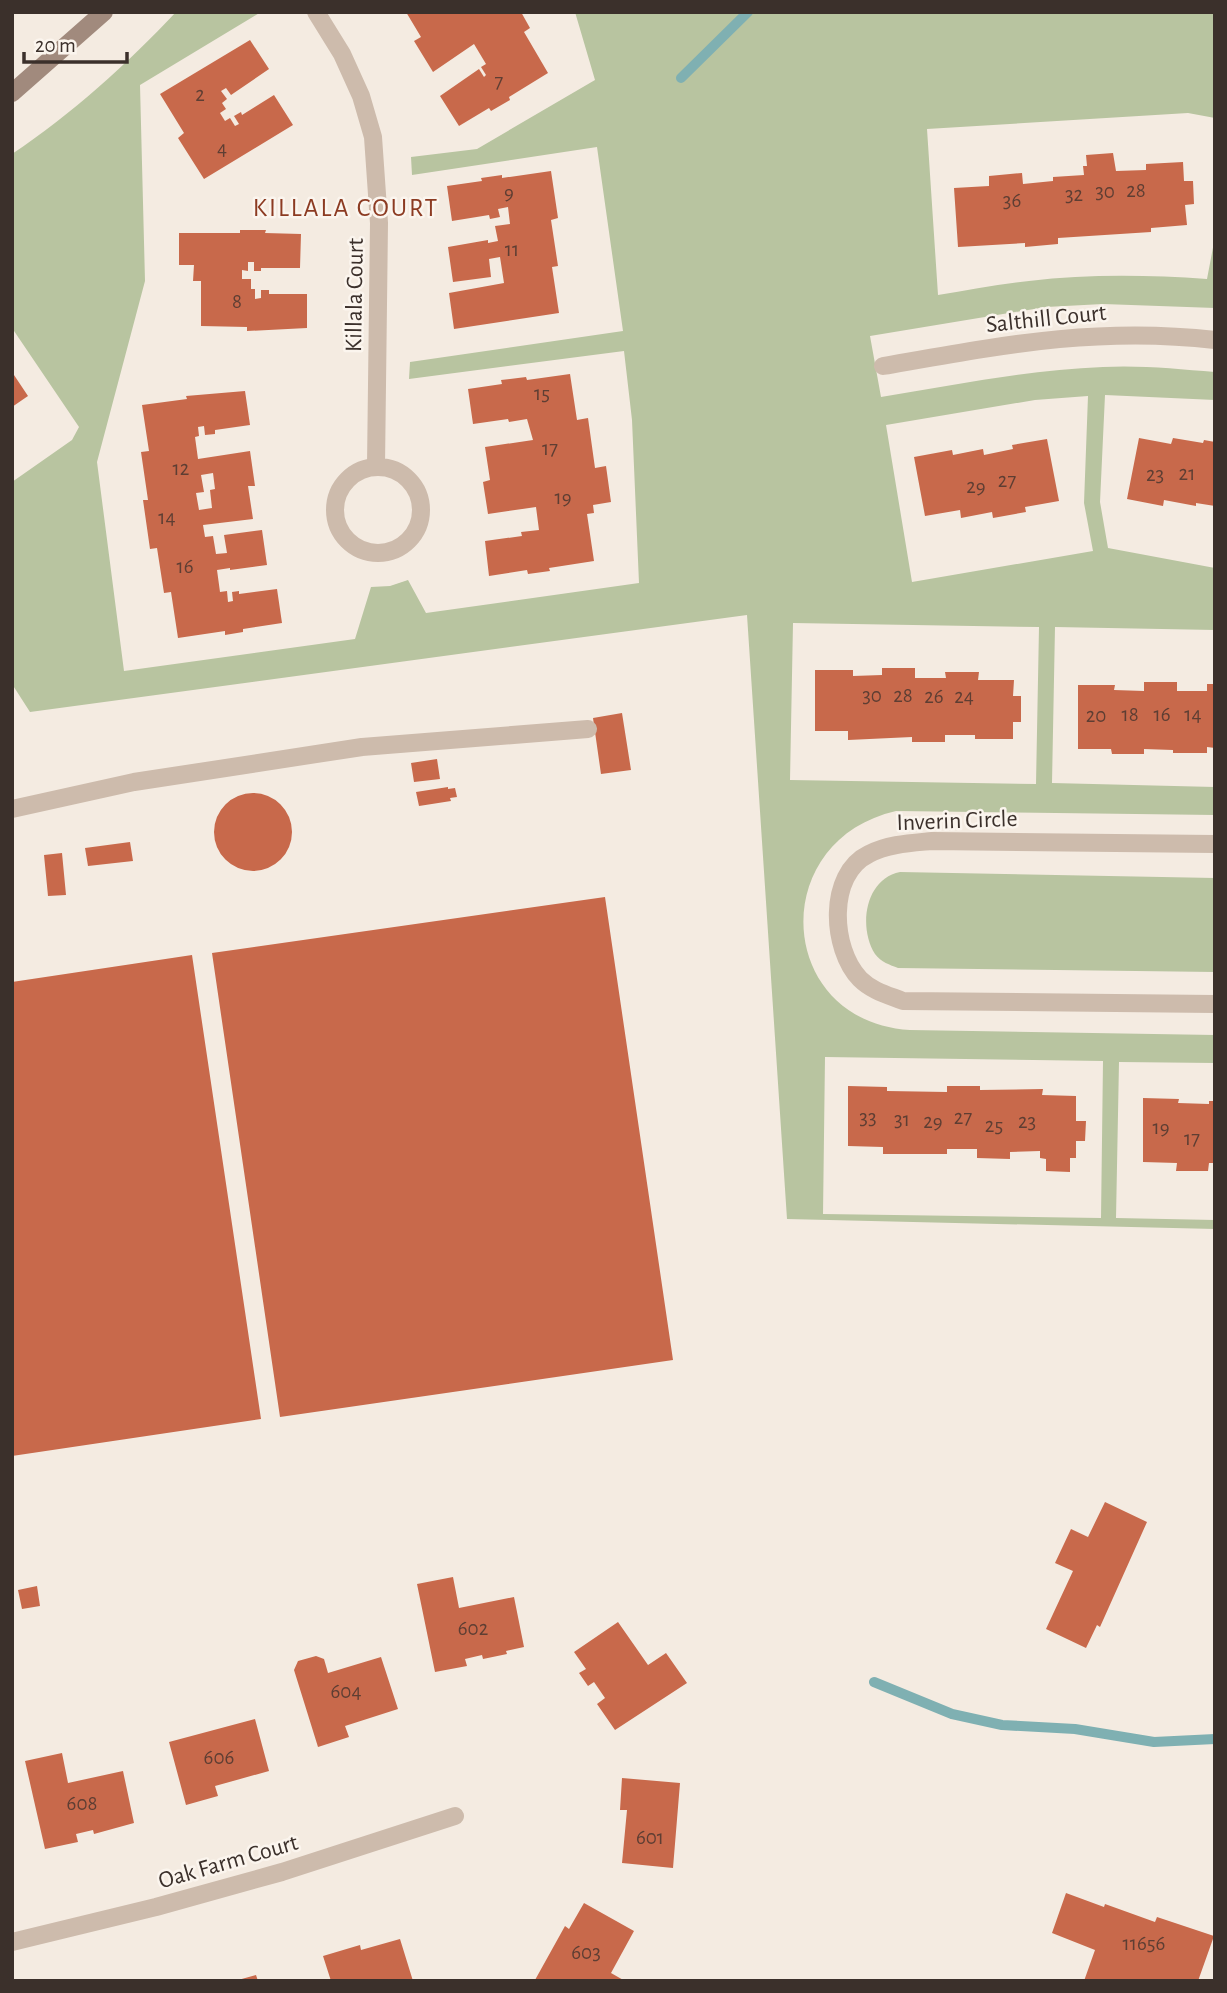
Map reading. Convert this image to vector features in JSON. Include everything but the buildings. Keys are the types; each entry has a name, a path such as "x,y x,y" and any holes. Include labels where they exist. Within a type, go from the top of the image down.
{"street":[{"path":"12,93 104,12"},
{"name":"Killala Court","path":"316,12 342,54 361,96 373,137 379,223 376,466"},
{"name":"Salthill Court","path":"883,366 1017,342 1069,337 1145,335 1215,340"},
{"path":"376,466 393,469 405,475 414,484 421,502 421,520 415,535 402,547 380,554 359,550 345,538 337,524 335,505 340,488 354,474 376,466"},
{"path":"12,809 134,782 337,751 588,729"},
{"name":"Inverin Circle","path":"1215,844 932,841 893,845 867,854 848,872 839,901 839,931 846,956 860,978 876,990 903,1000 1215,1004"},
{"name":"Oak Farm Court","path":"12,1942 156,1907 282,1872 454,1816"}],"green space":[{"path":"176,12 261,12 140,85 145,281 97,462 124,671 355,639 371,587 390,586 408,580 426,613 639,583 632,420 624,351 409,379 410,362 623,331 597,147 412,175 411,157 477,149 595,80 575,12 1215,12 1215,118 1188,113 927,129 938,295 1073,277 1207,279 1215,237 1215,308 1103,304 1046,307 870,336 881,397 1047,371 1131,367 1215,372 1215,400 1105,395 1100,502 1108,548 1215,568 1215,630 1055,627 1052,783 1215,787 1215,815 896,811 853,829 824,857 808,891 804,929 812,965 833,997 866,1020 910,1030 1215,1035 1215,1063 1119,1062 1116,1218 1215,1220 1215,1229 787,1219 747,615 30,712 12,684 12,482 72,440 79,427 12,328 12,154 77,105","holes":["1088,396 1084,503 1093,551 912,582 886,425 1035,400","793,623 1039,627 1036,784 790,780","825,1057 1103,1061 1101,1218 823,1214"]},
{"path":"900,872 1215,878 1215,972 898,968 875,954 867,931 866,918 872,894 879,884 888,876"}],"waterway":[{"path":"681,78 748,12"},
{"path":"874,1682 952,1714 1002,1725 1075,1729 1154,1742 1215,1739"}],"district":[{"name":"KILLALA COURT","path":"346,207"}]}
